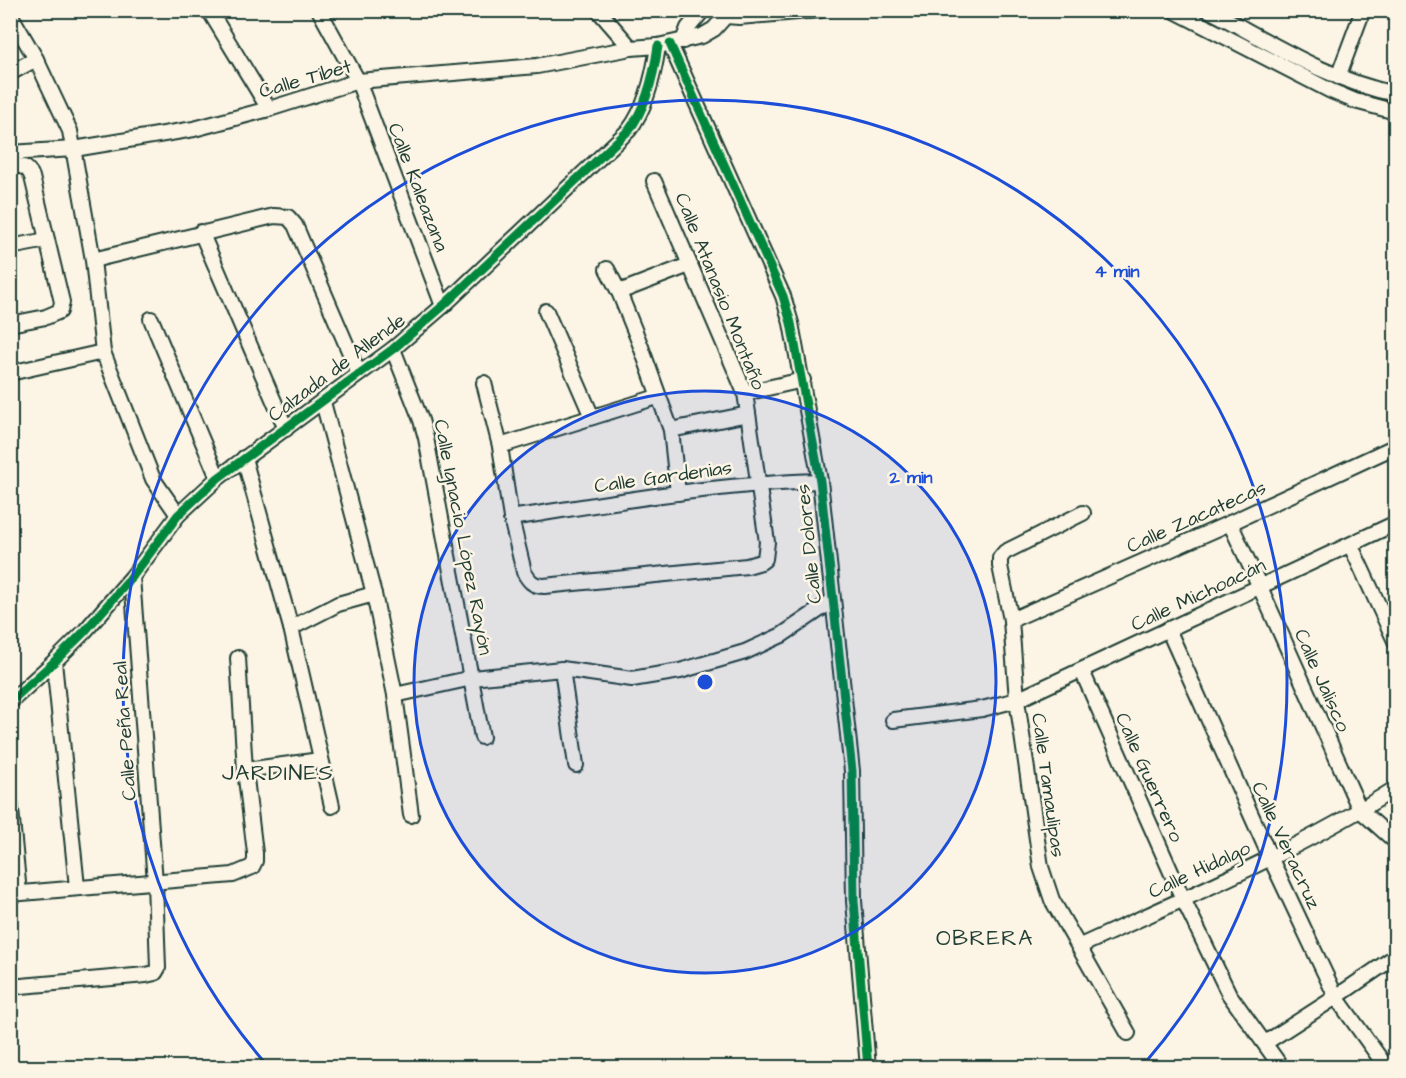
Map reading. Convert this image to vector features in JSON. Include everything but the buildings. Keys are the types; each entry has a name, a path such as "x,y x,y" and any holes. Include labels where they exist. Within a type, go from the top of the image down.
{"street":[{"path":"208,10 269,109"},
{"path":"319,10 358,81"},
{"path":"597,10 632,48"},
{"path":"670,44 703,10"},
{"path":"724,12 739,17 821,10"},
{"path":"1173,10 1331,91 1355,101 1395,112"},
{"path":"1209,10 1338,77 1395,94"},
{"path":"1338,77 1362,11"},
{"name":"Calle Tibet","path":"10,153 74,149 194,129 269,109 358,81 537,66 632,48 670,44 702,36 714,28 724,12"},
{"path":"10,14 64,117 74,149 93,260 103,352 153,479 178,514"},
{"name":"Calzada de Allende","path":"10,702 85,631 132,577 178,514 218,478 393,350 443,306 629,130 670,44"},
{"name":"Calle Dolores","path":"670,44 783,296 791,323 820,481 852,771 854,901 868,1068"},
{"path":"10,73 36,60"},
{"name":"Calle Kaleazana","path":"358,81 443,306"},
{"path":"10,166 22,165 30,171 62,298 62,308 52,315 10,324"},
{"name":"Calle Atanasio Montaño","path":"511,518 524,572 528,580 544,586 747,566 765,559 766,542 759,483 744,393 654,181"},
{"path":"93,260 274,216 288,218 296,225 359,374"},
{"path":"201,232 286,429"},
{"path":"10,247 47,240"},
{"path":"619,292 689,265"},
{"path":"607,269 619,292 650,371 670,430 678,493"},
{"path":"546,311 592,417"},
{"path":"151,319 218,478"},
{"name":"Calle Ignacio López Rayón","path":"393,350 426,438 482,736"},
{"path":"10,373 103,352"},
{"path":"744,393 802,380"},
{"path":"484,383 500,446 511,518"},
{"path":"500,446 657,397"},
{"path":"323,402 374,594 395,694 411,815"},
{"path":"670,430 748,414"},
{"name":"Calle Zacatecas","path":"1011,620 1230,523 1395,446"},
{"path":"244,459 291,628 332,806"},
{"name":"Calle Gardenias","path":"511,518 759,483 820,481"},
{"name":"Calle Tamaulipas","path":"1083,513 1011,548 1001,555 1000,566 1011,620 1017,700 1043,876 1052,900 1128,1033"},
{"name":"Calle Jalisco","path":"1230,523 1360,810 1395,842"},
{"name":"Calle Michoacán","path":"893,720 982,709 1017,700 1351,546 1395,523"},
{"path":"1351,546 1395,643"},
{"name":"Calle Peña Real","path":"10,987 146,975 155,973 158,968 155,882 132,577"},
{"path":"291,628 338,604 374,594"},
{"path":"395,694 472,678 562,669 632,678 680,671 745,652 773,639 832,601"},
{"name":"Calle Veracruz","path":"1168,629 1336,998 1387,1068"},
{"path":"10,799 15,893 234,875 252,867 255,853 245,770 238,658"},
{"path":"54,662 77,887"},
{"path":"562,669 576,765"},
{"name":"Calle Guerrero","path":"1082,671 1183,899 1229,994 1282,1068"},
{"path":"245,770 320,760"},
{"name":"Calle Hidalgo","path":"1080,946 1270,857 1360,810 1395,788"},
{"path":"1265,1043 1336,998 1395,956"}],"cycle path":[{"path":"670,44 783,296 791,323 820,481 852,771 854,901 868,1068"},
{"path":"10,702 85,631 132,577 178,515 218,478 393,349 443,306 629,130 645,101 658,46"}],"district":[{"name":"JARDINES","path":"278,772"},
{"name":"OBRERA","path":"985,937"}]}
